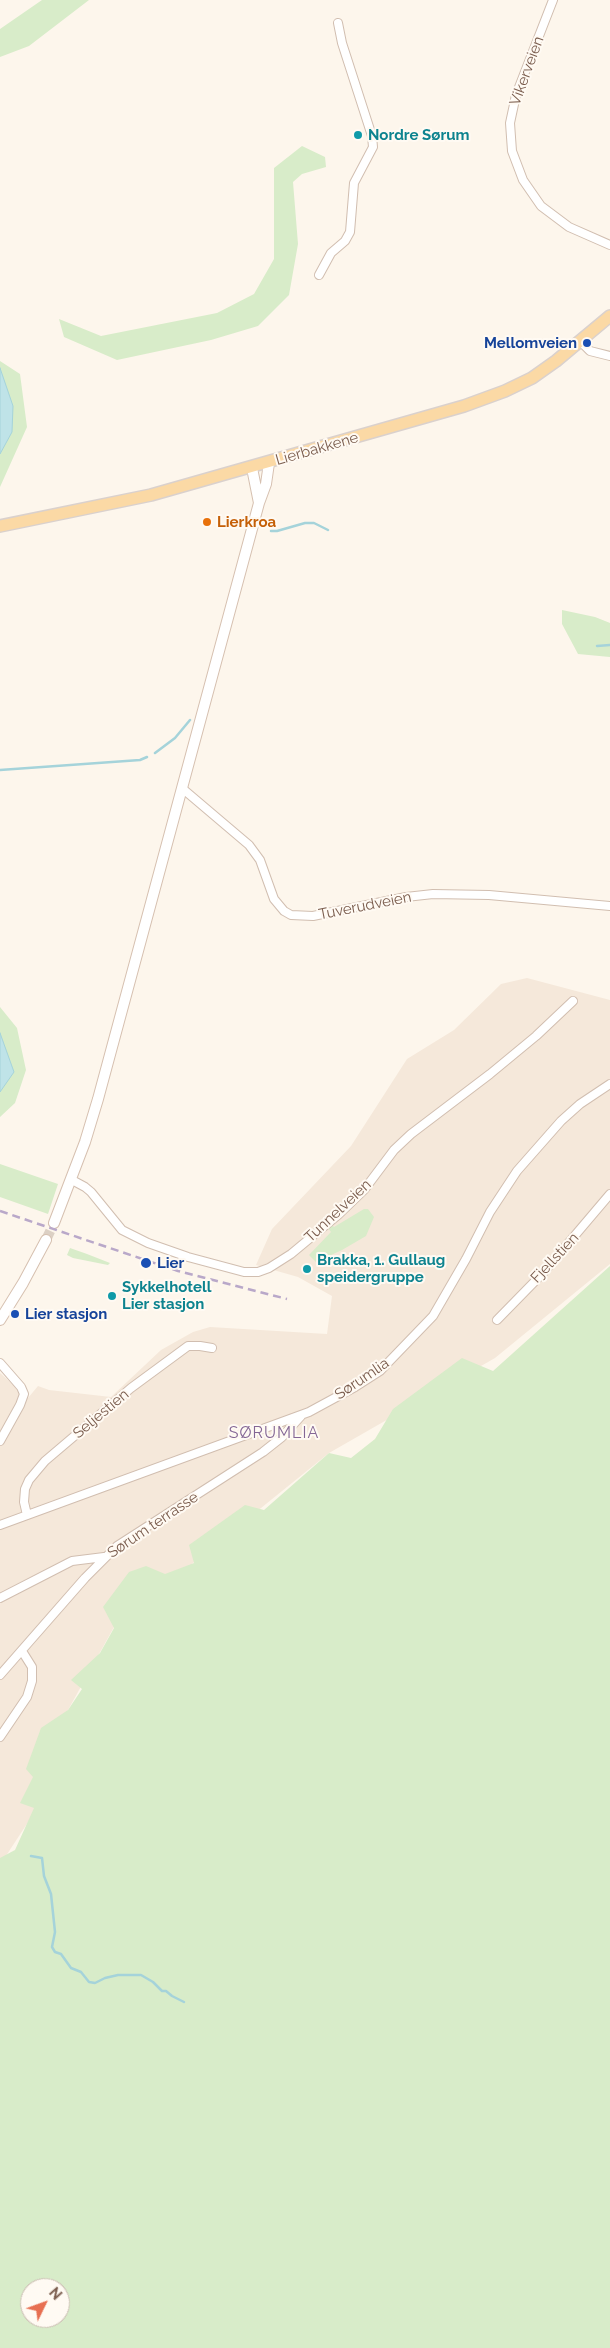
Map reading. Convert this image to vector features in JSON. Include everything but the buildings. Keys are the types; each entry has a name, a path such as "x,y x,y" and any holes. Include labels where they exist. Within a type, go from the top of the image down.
{"main road":[{"name":"Lierbakkene","path":"0,526 111,505 252,468 436,415 506,391 544,370 610,316"},
{"path":"54,1223 72,1180 98,1099 259,503 266,484 269,463"},
{"path":"252,468 259,503"},
{"path":"0,1320 46,1240"}],"street":[{"name":"Vikerveien","path":"553,0 516,95 510,123 512,151 523,180 541,206 569,226 610,245"},
{"path":"319,275 331,253 344,241 350,232 354,183 373,147 372,136 342,43 338,23"},
{"path":"580,342 594,353 610,356"},
{"name":"Tuverudveien","path":"183,788 249,845 260,860 274,899 284,911 291,915 313,916 406,897 433,894 488,895 610,906"},
{"name":"Tunnelveien","path":"72,1180 85,1186 122,1230 148,1243 188,1257 244,1272 258,1272 269,1268 291,1254 338,1215 364,1190 394,1150 411,1134 490,1074 536,1036 573,1001"},
{"name":"Sørumlia","path":"0,1525 302,1415 355,1387 380,1371 422,1329 443,1299 506,1186 534,1150 561,1121 587,1099 610,1084"},
{"name":"Fjellstien","path":"497,1320 543,1273 610,1194"},
{"name":"Seljestien","path":"27,1515 24,1502 25,1489 29,1480 45,1461 131,1388 188,1346 212,1348"},
{"path":"0,1363 21,1387 24,1394 20,1406 0,1441"},
{"name":"Sørum terrasse","path":"0,1675 104,1558 128,1538 263,1452 282,1437 302,1415"},
{"path":"0,1598 72,1562 104,1558"},
{"path":"0,1737 27,1697 32,1681 32,1667 22,1651"}],"shaded area":[{"path":"527,978 610,1000 610,1264 495,1358 329,1453 114,1627 68,1710 36,1810 0,1865 0,1373 28,1398 38,1386 49,1390 111,1397 161,1350 193,1332 210,1327 327,1334 332,1296 298,1277 256,1265 272,1229 351,1146 407,1059 454,1030 501,984"}],"green space":[{"path":"42,0 89,0 29,46 0,57 0,29"},
{"path":"302,146 325,157 326,167 302,174 293,182 298,244 289,295 258,326 211,340 117,360 64,337 59,319 101,336 217,313 254,294 274,259 274,168"},
{"path":"0,361 20,374 27,427 0,487"},
{"path":"562,610 595,617 610,623 610,657 578,654 562,624"},
{"path":"0,1007 17,1028 26,1070 15,1103 0,1117"},
{"path":"0,1164 58,1184 48,1214 0,1197"},
{"path":"364,1209 368,1209 374,1217 366,1236 316,1262 309,1255 331,1232 328,1228 331,1224 334,1227"},
{"path":"70,1248 110,1263 108,1265 73,1258 67,1255"},
{"path":"610,1266 610,2348 0,2348 0,1858 15,1850 34,1808 20,1803 33,1777 26,1769 41,1728 68,1710 82,1689 71,1680 100,1653 114,1628 103,1607 129,1572 146,1566 165,1574 194,1563 189,1545 245,1505 264,1510 329,1453 351,1458 375,1439 393,1409 462,1358 493,1371"}],"water":[{"path":"0,368 13,406 12,432 0,454"},
{"path":"0,1033 14,1072 0,1092"}],"waterway":[{"path":"271,531 305,523 314,523 328,530"},
{"path":"597,646 610,645"},
{"path":"155,753 175,738 190,720"},
{"path":"0,770 140,760 147,757"},
{"path":"31,1856 42,1858 44,1876 51,1894 55,1932 52,1947 55,1952 61,1954 71,1968 81,1972 89,1982 95,1983 118,1975 141,1975 153,1982 162,1991 166,1991 184,2002"}],"tunnel":[{"path":"46,1240 54,1223"}],"railway":[{"path":"0,1211 178,1271 287,1299"}],"place":[{"name":"Nordre Sørum","path":"358,135"},
{"name":"Mellomveien","path":"587,343"},
{"name":"Lierkroa","path":"207,522"},
{"name":"Lier","path":"146,1263"},
{"name":"Brakka, 1. Gullaug speidergruppe","path":"307,1269"},
{"name":"Sykkelhotell Lier stasjon","path":"112,1296"},
{"name":"Lier stasjon","path":"15,1314"}],"district":[{"name":"SØRUMLIA","path":"274,1433"}]}
